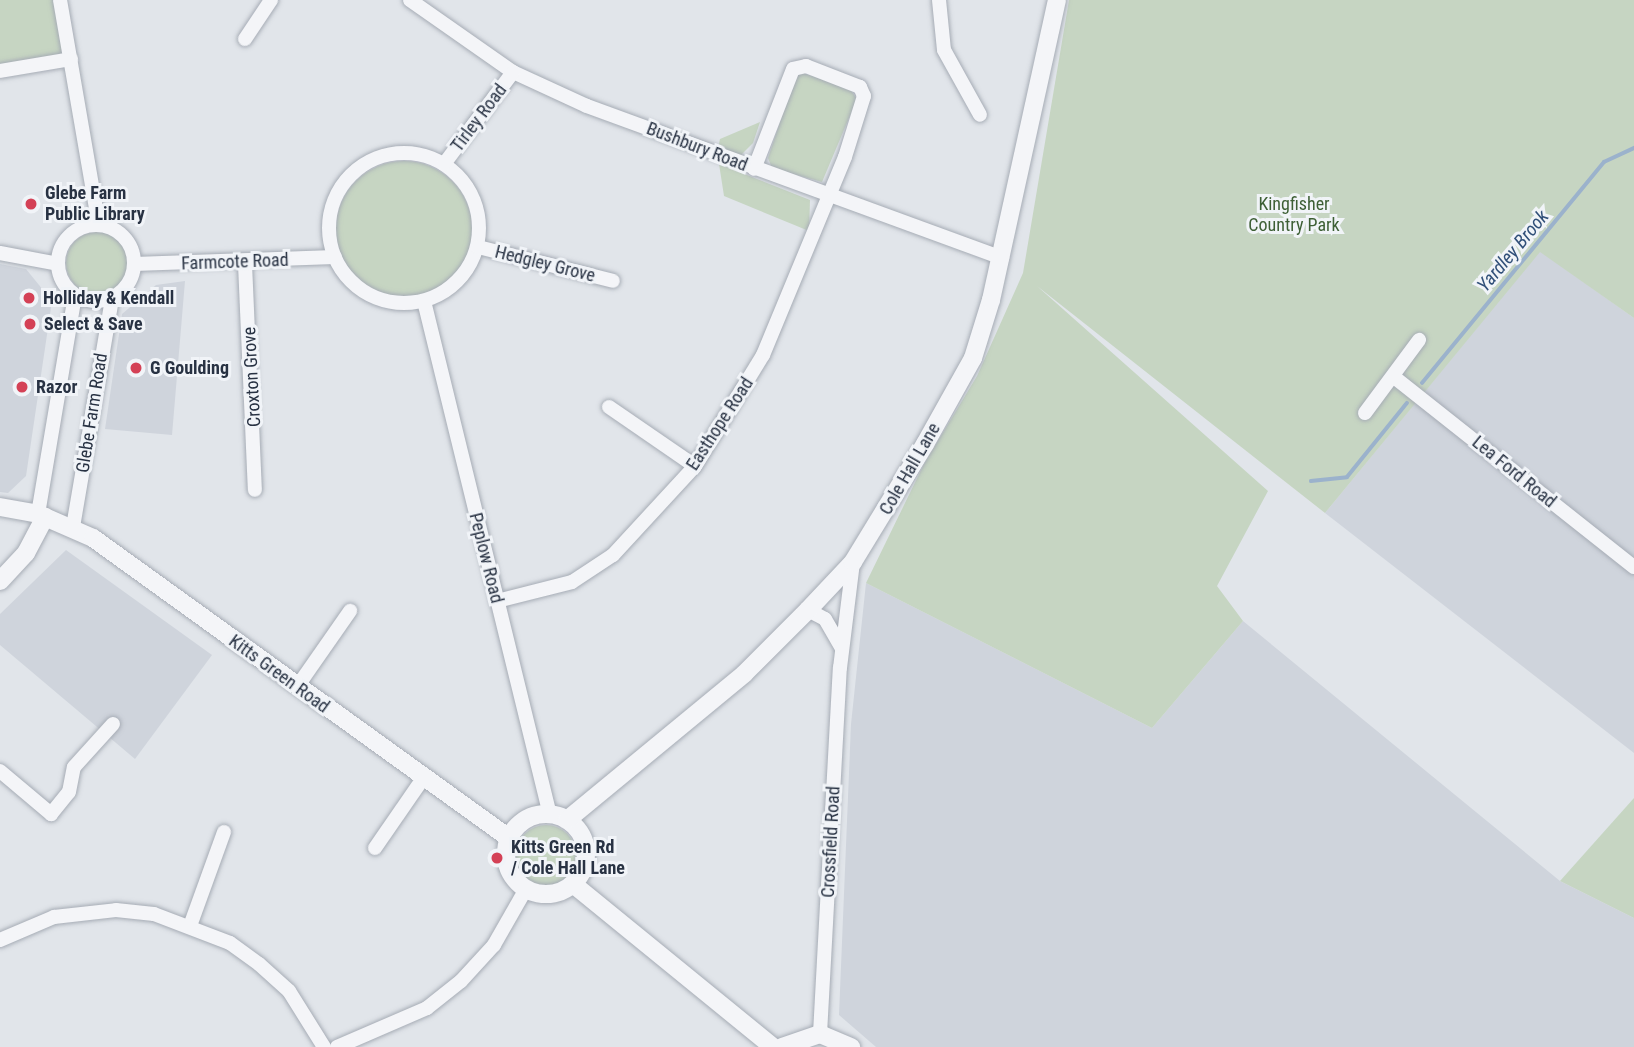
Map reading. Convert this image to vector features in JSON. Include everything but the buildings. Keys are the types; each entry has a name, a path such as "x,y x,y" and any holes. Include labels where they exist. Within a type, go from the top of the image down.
{"street":[{"path":"60,0 99,225 129,244 134,264 125,288 112,298 75,295 58,264 68,238 99,225"},
{"path":"245,39 271,0"},
{"name":"Bushbury Road","path":"410,0 513,72 754,169 1002,258"},
{"path":"939,0 944,50 980,115"},
{"name":"Cole Hall Lane","path":"558,817 744,674 853,562 973,358 1002,258 1056,0"},
{"path":"0,71 71,59"},
{"name":"Easthope Road","path":"497,601 572,582 613,555 695,466 763,355 830,195 863,91 806,66 789,76 754,169"},
{"name":"Tirley Road","path":"444,164 513,72"},
{"path":"970,94 985,87"},
{"path":"386,155 416,155 444,164 477,209 478,247 458,281 424,301 381,300 354,283 335,257 330,214 349,177 386,155"},
{"name":"Hedgley Grove","path":"478,247 613,281"},
{"path":"0,253 58,264"},
{"name":"Farmcote Road","path":"134,264 245,264 335,257"},
{"name":"Croxton Grove","path":"245,264 255,490"},
{"name":"Glebe Farm Road","path":"41,516 75,295"},
{"name":"Glebe Farm Road","path":"73,527 112,298"},
{"name":"Peplow Road","path":"424,301 497,601 558,817"},
{"path":"1365,413 1419,340"},
{"name":"Lea Ford Road","path":"1394,377 1634,567"},
{"path":"609,407 695,466"},
{"name":"Kitts Green Road","path":"0,507 41,516 73,527 509,838"},
{"path":"0,581 26,553 41,516"},
{"name":"Crossfield Road","path":"820,1034 843,651 853,562"},
{"path":"808,610 825,619 843,651"},
{"path":"297,687 350,611"},
{"path":"0,771 51,814 69,792 74,767 113,724"},
{"path":"375,848 424,777"},
{"path":"558,817 585,847 585,863 573,884 553,894 526,889 508,867 509,838 526,820 558,817"},
{"path":"190,926 224,832"},
{"path":"573,884 773,1047"},
{"path":"337,1047 427,1008 461,981 494,945 526,889"},
{"path":"0,940 54,917 87,912 154,914 230,943 289,990 324,1047"},
{"path":"782,1047 820,1034 851,1047"}],"shaded area":[{"path":"1540,251 1634,318 1634,753 1325,513"},
{"path":"0,264 26,269 52,301 26,476 8,493 0,492"},
{"path":"185,281 172,435 105,429 122,314 156,285"},
{"path":"66,550 212,655 135,759 0,645 0,614"},
{"path":"866,583 1152,728 1243,621 1560,881 1634,918 1634,1047 876,1047 839,1015 851,724"}],"green space":[{"path":"0,0 57,0 67,55 0,65"},
{"name":"Kingfisher Country Park","path":"1069,0 1634,0 1634,318 1540,252 1325,513 1037,286 1268,491 1217,586 1243,621 1152,728 866,583 924,464 977,376 1023,273"},
{"path":"803,73 849,88 857,99 822,182 772,168 768,158 795,77"},
{"path":"760,122 753,143 740,156 718,148 720,139"},
{"path":"404,161 430,166 452,181 467,203 472,229 467,255 452,277 430,292 404,297 378,292 356,277 341,255 336,229 341,203 356,181 378,166"},
{"path":"719,164 810,200 809,231 724,196"},
{"path":"97,232 109,234 119,241 126,251 126,275 119,285 109,292 97,294 85,292 75,285 68,275 66,263 68,251 75,241 85,234"},
{"path":"1634,798 1634,918 1560,881"},
{"path":"546,825 567,834 576,855 567,876 546,885 525,876 516,855 525,834"}],"waterway":[{"name":"Yardley Brook","path":"1422,383 1604,162 1634,148"},
{"name":"Yardley Brook","path":"1311,481 1347,477 1407,403"}],"place":[{"name":"Glebe Farm Public Library","path":"31,204"},
{"name":"Holliday & Kendall","path":"29,298"},
{"name":"Select & Save","path":"30,324"},
{"name":"G Goulding","path":"136,368"},
{"name":"Razor","path":"22,387"},
{"name":"Kitts Green Rd / Cole Hall Lane","path":"497,858"}]}
